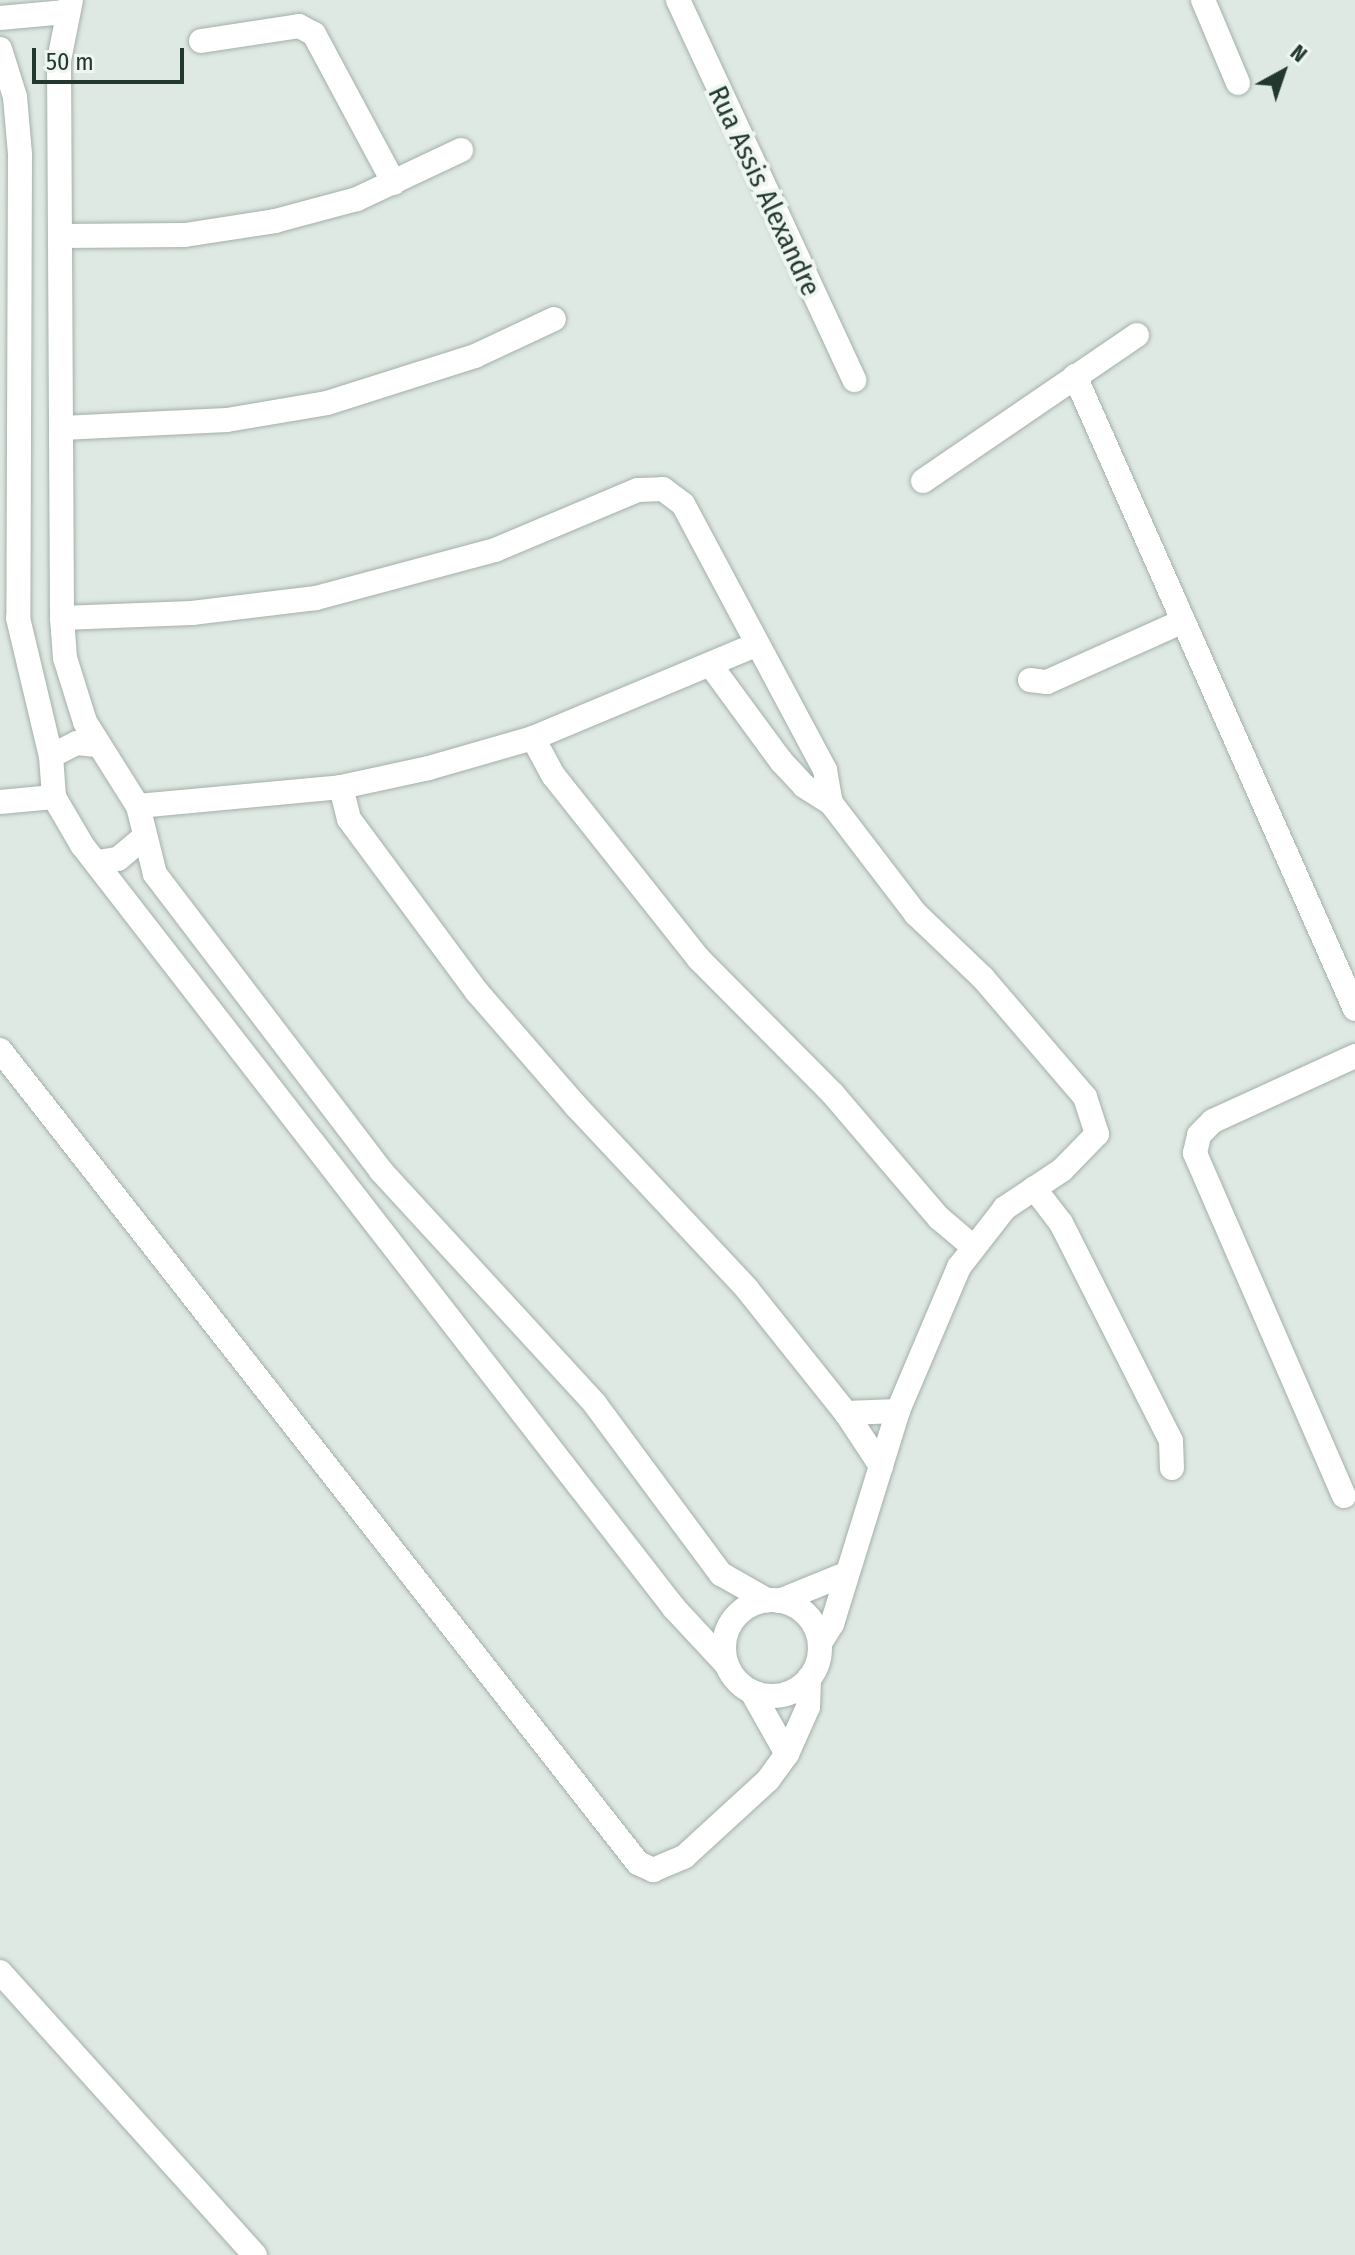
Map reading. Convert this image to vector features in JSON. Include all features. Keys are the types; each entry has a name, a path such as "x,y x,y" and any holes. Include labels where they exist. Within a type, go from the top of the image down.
{"street":[{"name":"Rua Assis Alexandre","path":"678,0 854,380"},
{"path":"1203,0 1238,83"},
{"path":"0,18 68,6 60,39 62,618 75,696 97,745 138,806 143,838 155,874 381,1171 595,1404 706,1558 721,1574 802,1611 820,1643"},
{"path":"201,41 299,26 314,34 394,183"},
{"path":"0,49 9,68 17,121 10,235 9,618 51,756 54,797 68,827 674,1608 752,1692 787,1754"},
{"path":"17,121 61,121"},
{"path":"63,236 185,235 316,212 394,183 461,150"},
{"path":"62,428 227,420 327,403 438,370 554,319"},
{"path":"923,481 1137,335"},
{"path":"1075,376 1181,622 1355,1009"},
{"path":"62,618 192,613 376,586 495,550 649,488 663,489 683,504 755,645 825,770 831,803"},
{"path":"1030,680 1047,682 1181,622"},
{"path":"138,806 341,787 533,738 712,667 755,645"},
{"path":"0,1050 638,1863 653,1870 684,1857 729,1821 787,1754 808,1707 809,1678 820,1643 832,1624 843,1575 898,1411 971,1245 1005,1208 1087,1148 1097,1134 1095,1116 1015,1014 916,914 831,803 804,786 781,761 712,667"},
{"path":"533,738 553,775 699,959 833,1094 939,1218 971,1245"},
{"path":"51,756 77,743 97,745"},
{"path":"341,787 349,819 477,992 576,1106 707,1242 846,1413 881,1466"},
{"path":"0,802 54,797"},
{"path":"98,862 118,859 143,838"},
{"path":"1344,1496 1195,1153 1199,1135 1213,1121 1355,1056"},
{"path":"1034,1188 1061,1223 1171,1441 1172,1468"},
{"path":"846,1413 898,1411"},
{"path":"727,1665 728,1628 744,1609 843,1575"},
{"path":"752,1692 789,1693 809,1678"},
{"path":"0,1972 255,2255"}]}
